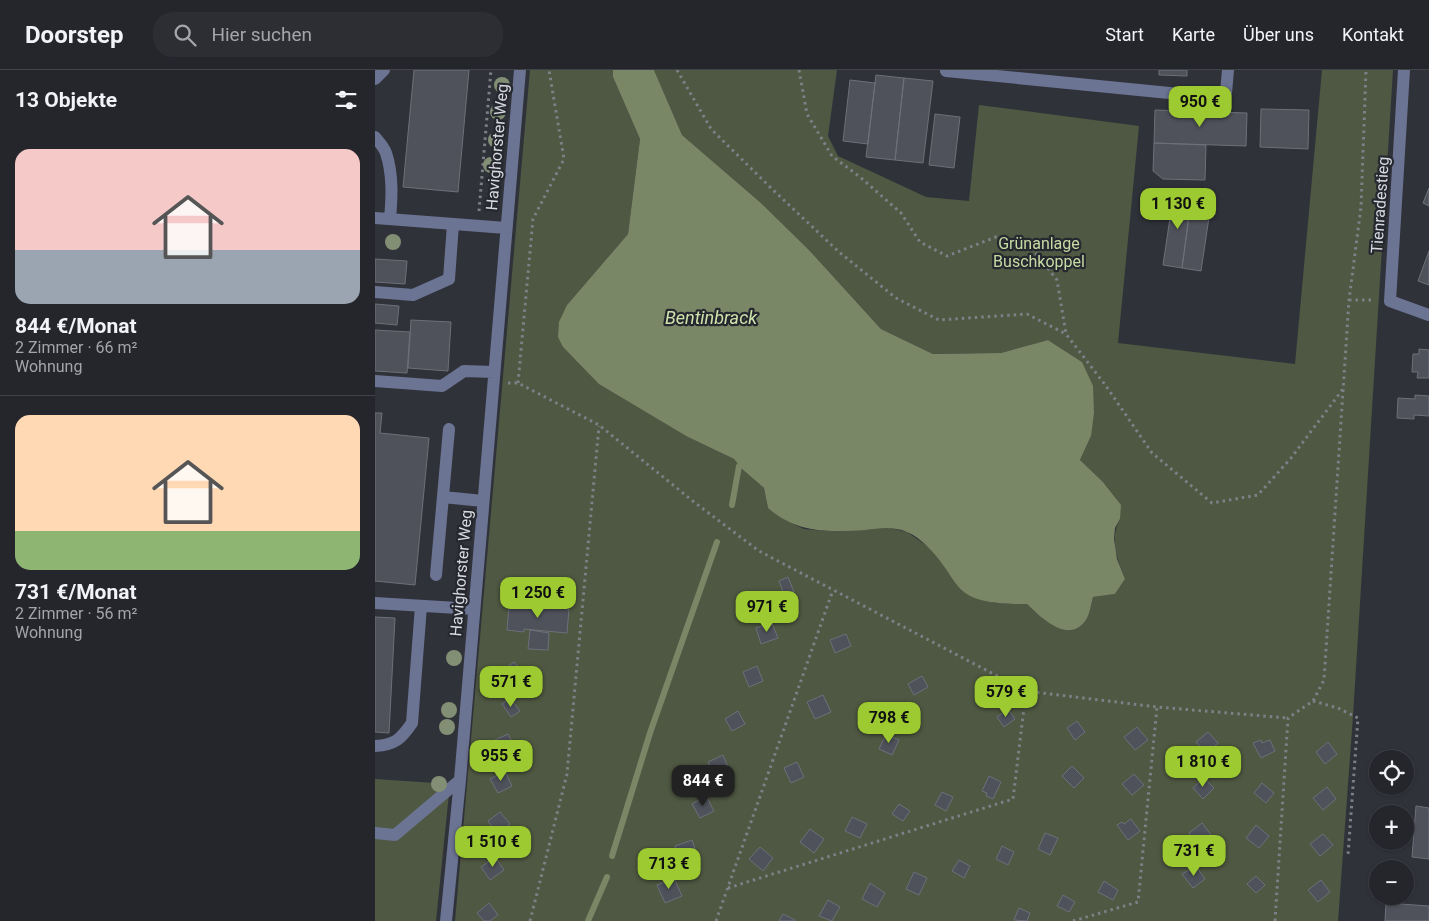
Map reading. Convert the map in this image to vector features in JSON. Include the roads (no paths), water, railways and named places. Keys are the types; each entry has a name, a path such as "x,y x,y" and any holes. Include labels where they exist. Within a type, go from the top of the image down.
{"street":[{"path":"375,79 384,70"},
{"name":"Havighorster Weg","path":"446,921 460,780 519,70"},
{"path":"946,71 1220,98 1226,93 1228,70"},
{"name":"Tienradestieg","path":"1404,70 1390,301 1429,315"},
{"path":"375,137 385,152 391,175 390,219"},
{"name":"Havighorster Weg","path":"375,218 506,228"},
{"path":"375,292 413,295 449,280 453,224"},
{"path":"375,381 442,386 464,371 494,377"},
{"path":"436,575 449,429"},
{"path":"443,497 483,501"},
{"path":"375,603 474,609"},
{"path":"375,746 388,745 403,737 412,723 421,606"},
{"path":"375,833 395,835 460,780"}],"water":[{"name":"Bentinbrack","path":"613,70 654,70 682,135 761,203 809,250 881,329 933,354 1001,353 1048,340 1082,362 1093,386 1094,413 1091,436 1080,460 1102,481 1121,505 1120,519 1115,528 1114,539 1117,559 1125,579 1115,594 1093,597 1087,618 1079,627 1072,630 1064,630 1055,627 1027,604 986,601 970,596 958,586 927,546 907,532 886,528 826,531 814,530 791,523 768,508 764,488 742,469 734,459 688,437 599,384 563,347 558,337 559,322 567,305 628,234 640,139 613,77"}],"waterway":[{"path":"732,505 739,466"},
{"path":"612,856 650,733 717,542"},
{"path":"588,921 607,877"}],"park label":[{"name":"Grünanlage Buschkoppel","path":"1039,252"}]}
